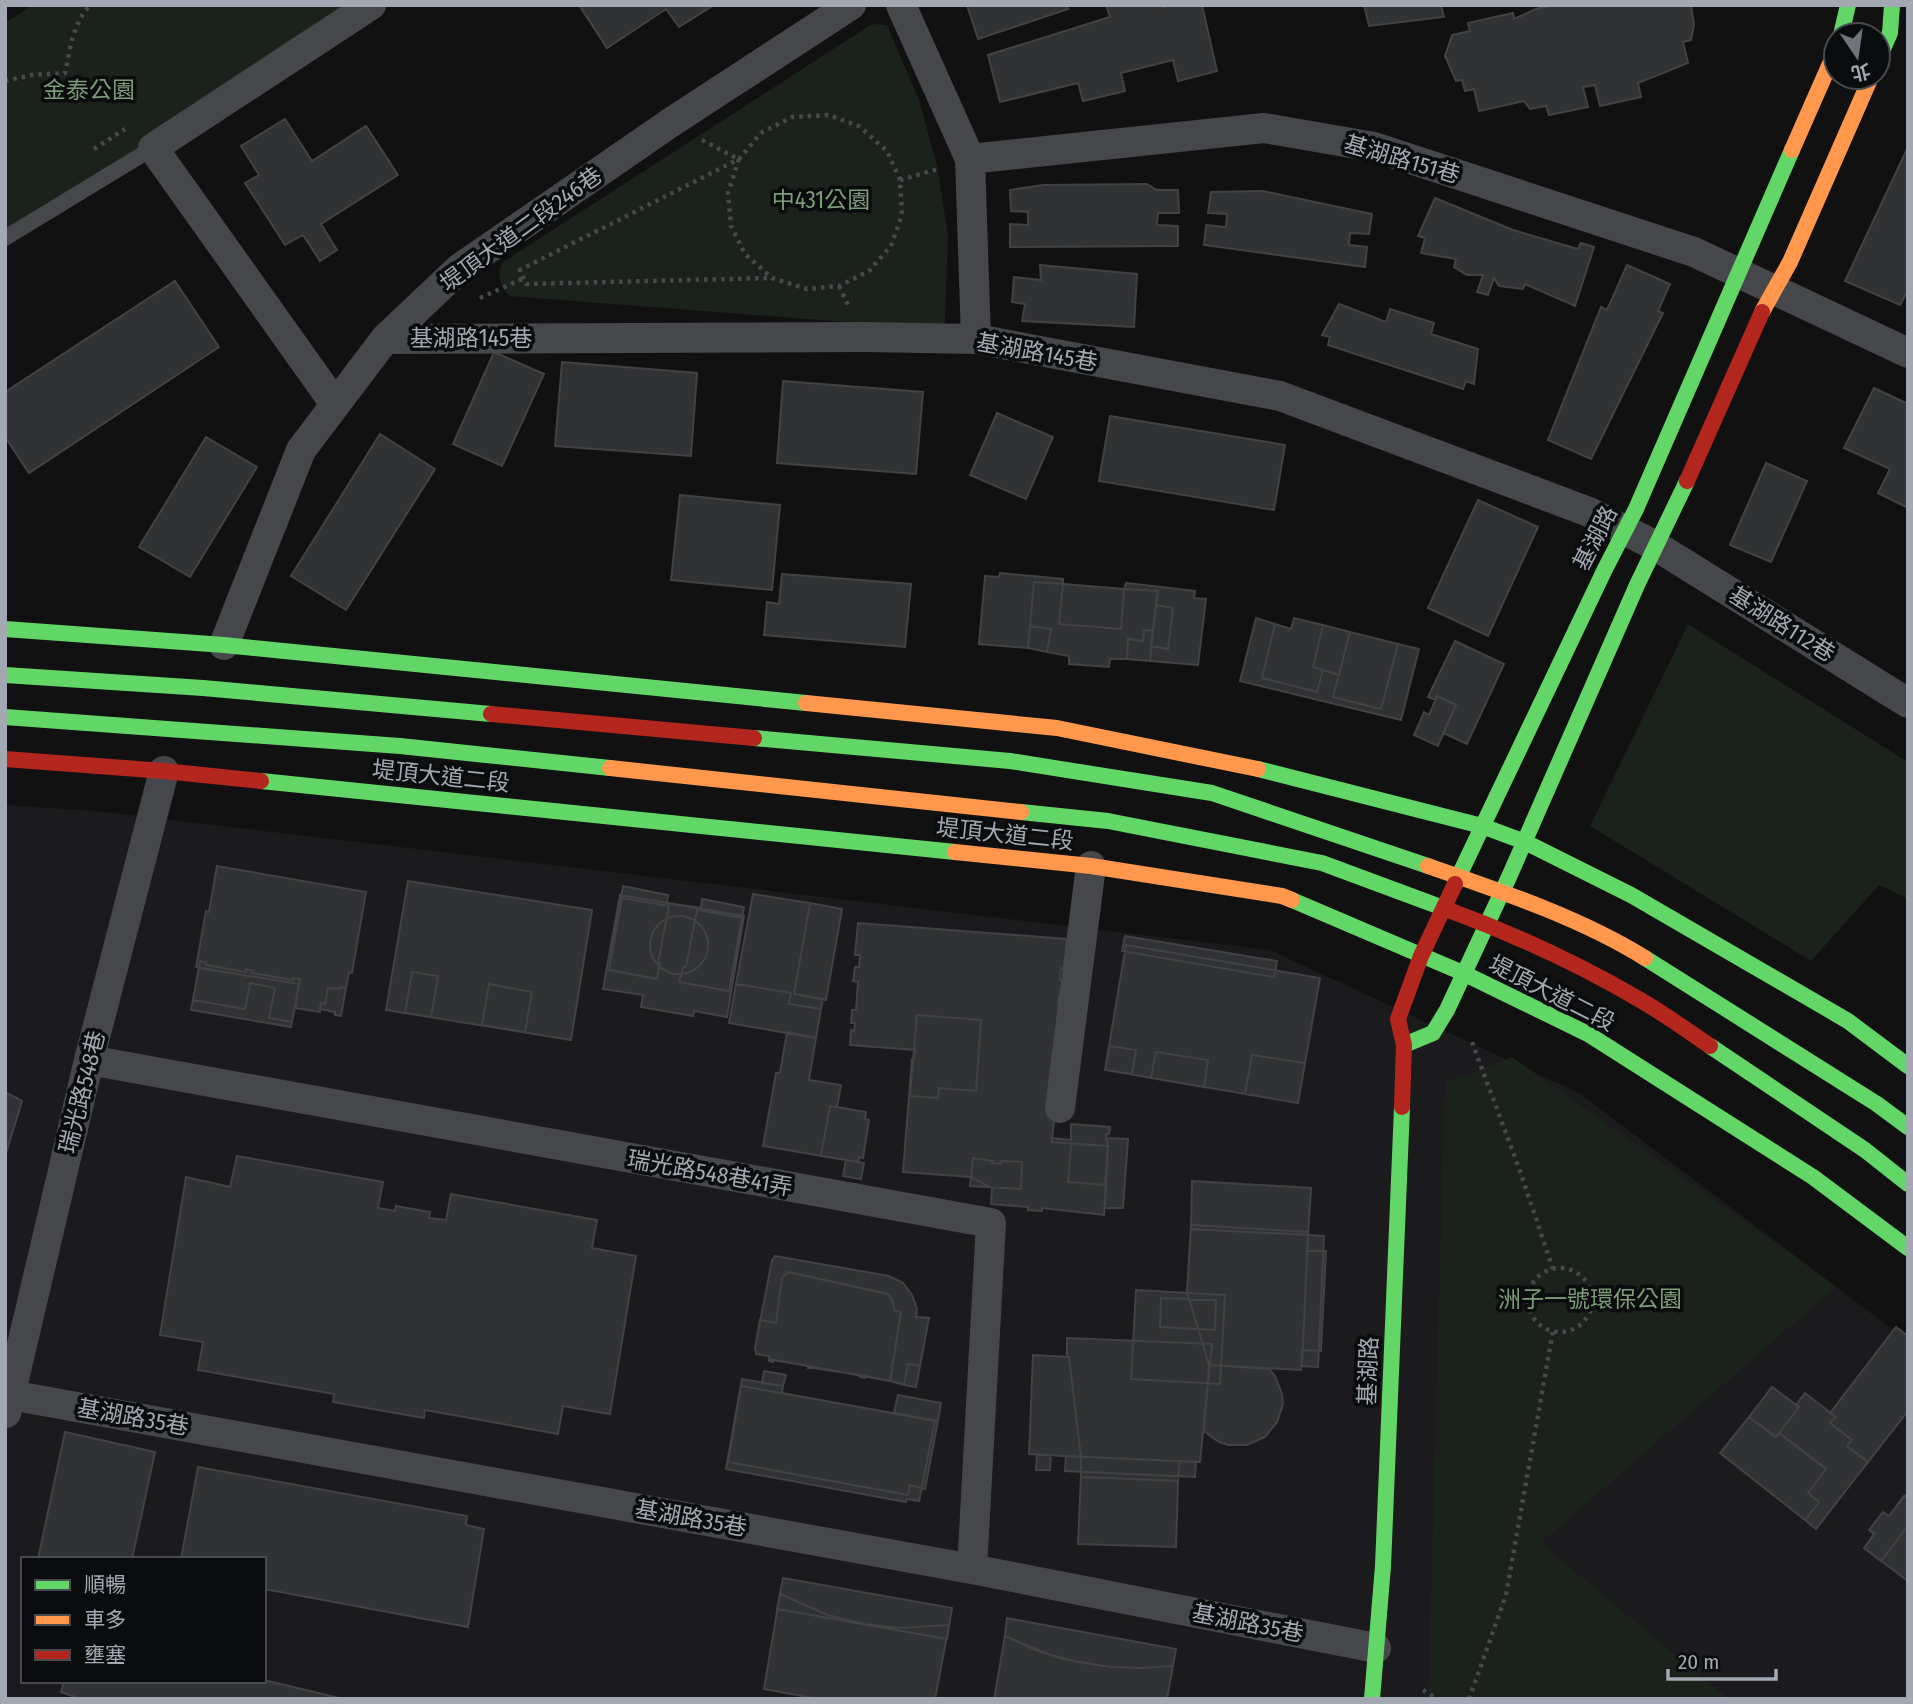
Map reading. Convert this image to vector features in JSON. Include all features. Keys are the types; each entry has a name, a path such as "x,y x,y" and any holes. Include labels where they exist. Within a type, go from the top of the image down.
{"main road":[{"name":"基湖路","path":"1372,1699 1383,1566 1404,1045 1398,1019 1421,956 1625,531 1822,83"},
{"path":"1404,1045 1433,1033 1447,1010 1525,842 1637,585 1761,314 1790,262 1865,91"},
{"path":"5,629 224,645 1057,728 1258,769 1482,826 1525,842 1631,895 1848,1021 1908,1066"},
{"path":"5,675 203,688 1010,761 1212,793 1502,892 1615,939 1877,1104 1908,1127"},
{"name":"堤頂大道二段","path":"5,717 400,746 1108,821 1322,863 1487,924 1570,961 1644,1002 1865,1150 1908,1184"},
{"name":"堤頂大道二段","path":"5,759 164,771 1091,866 1282,896 1463,974 1588,1034 1813,1177 1908,1248"}],"street":[{"path":"335,404 153,148 372,5"},
{"name":"堤頂大道二段246巷","path":"224,645 301,450 385,339 460,268 670,123 851,5"},
{"path":"901,5 970,159 976,339"},
{"name":"基湖路151巷","path":"970,159 1264,128 1374,146 1694,252 1908,353"},
{"name":"基湖路145巷","path":"385,339 976,339 1280,396 1589,512 1656,546"},
{"name":"基湖路112巷","path":"1656,546 1908,703"},
{"name":"瑞光路548巷","path":"7,1401 89,1060 164,771"},
{"path":"1060,1108 1091,866"},
{"name":"瑞光路548巷41弄","path":"89,1060 990,1223 972,1569"},
{"name":"基湖路35巷","path":"7,1401 972,1569 1376,1648"}],"lane":[{"path":"5,238 153,148"}],"path":[{"path":"5,81 32,75 65,73 71,41 83,12 91,5"},
{"path":"739,159 520,270 526,284 772,278 807,289 839,286 869,271 891,246 902,215 900,180 887,151 859,126 828,115 792,117 761,133 739,159 728,193 731,226 745,254 772,278"},
{"path":"1472,1042 1553,1269"},
{"path":"1553,1269 1573,1270 1582,1276 1592,1294 1592,1304 1582,1322 1564,1331 1553,1331 1535,1320 1528,1300 1535,1280 1553,1269"},
{"path":"1469,1699 1506,1595 1553,1331"},
{"path":"1423,1690 1437,1699"}],"shaded area":[{"path":"5,805 96,811 1270,950 1579,1093 1908,1341 1908,1699 5,1699"}],"green space":[{"name":"金泰公園","path":"33,5 379,5 5,242 5,23"},
{"name":"中431公園","path":"872,24 887,25 919,100 937,165 948,234 945,323 937,329 509,296 500,280 499,272 503,262"},
{"path":"1688,624 1908,762 1908,899 1879,885 1811,961 1590,826"},
{"name":"洲子一號環保公園","path":"1512,1057 1836,1287 1541,1543 1729,1699 1428,1699 1445,1081 1463,1077"}],"building":[{"path":"579,5 714,5 679,27 666,9 607,48"},
{"path":"967,5 1066,5 1068,9 978,39"},
{"path":"1106,5 1202,5 1217,71 1178,81 1173,60 1121,73 1125,91 1083,101 1078,83 1000,102 988,55 1110,17"},
{"path":"1364,5 1441,5 1444,17 1369,26"},
{"path":"1553,5 1691,5 1694,25 1691,40 1683,42 1688,63 1638,83 1641,97 1600,106 1595,85 1583,87 1588,107 1549,115 1546,106 1530,109 1524,101 1479,111 1474,89 1465,91 1462,80 1456,81 1445,56 1452,35 1470,31 1468,23 1513,13 1514,19"},
{"path":"285,119 312,161 366,126 398,175 321,224 337,250 320,261 303,235 285,245 245,183 259,175 241,146"},
{"path":"1908,147 1908,290 1900,305 1845,281"},
{"path":"1147,184 1157,190 1178,190 1179,213 1158,213 1157,225 1178,226 1178,246 1010,247 1010,224 1028,225 1028,212 1011,211 1010,190 1043,185"},
{"path":"1263,191 1372,214 1369,234 1350,233 1349,245 1367,247 1365,267 1204,245 1206,225 1226,227 1227,214 1208,213 1211,192"},
{"path":"1435,198 1513,230 1578,249 1581,243 1594,247 1575,306 1525,284 1523,289 1499,286 1494,278 1488,295 1477,292 1483,275 1467,275 1454,267 1456,259 1421,253 1425,238 1418,236"},
{"path":"1040,265 1137,274 1134,327 1022,321 1025,304 1012,302 1014,277 1041,280"},
{"path":"1627,265 1670,284 1658,311 1663,313 1591,459 1548,440 1601,307 1607,310"},
{"path":"175,281 219,347 29,473 5,437 5,392"},
{"path":"1339,304 1386,322 1390,309 1434,323 1431,334 1478,349 1474,384 1466,381 1463,389 1328,345 1330,337 1322,335"},
{"path":"494,352 544,374 502,466 453,444"},
{"path":"562,362 697,373 691,456 555,446"},
{"path":"783,381 923,392 916,474 777,463"},
{"path":"1874,388 1908,404 1908,508 1878,493 1890,469 1844,448"},
{"path":"997,413 1053,437 1026,499 970,475"},
{"path":"1110,416 1285,445 1274,510 1099,481"},
{"path":"380,434 435,469 346,610 291,576"},
{"path":"206,437 257,467 190,577 139,547"},
{"path":"1766,463 1807,481 1771,562 1730,545"},
{"path":"680,495 780,505 772,590 671,580"},
{"path":"1478,500 1538,527 1488,636 1428,608"},
{"path":"1000,573 1063,579 1063,584 1034,582 1028,648 979,644 985,576 999,577"},
{"path":"782,574 911,584 905,647 764,635 767,602 779,604"},
{"path":"1034,582 1063,584 1059,624 1121,629 1124,589 1158,591 1153,631 1144,630 1143,641 1128,639 1127,659 1110,659 1109,667 1069,664 1069,656 1047,652 1051,629 1030,626"},
{"path":"1126,583 1195,591 1194,598 1206,599 1198,665 1150,661 1151,646 1168,649 1173,608 1156,605 1158,591 1124,589"},
{"path":"1063,584 1124,589 1121,629 1059,624"},
{"path":"1156,605 1173,608 1168,649 1151,646"},
{"path":"1256,618 1275,624 1262,678 1317,692 1323,670 1339,675 1333,697 1381,709 1398,644 1419,649 1401,720 1240,681"},
{"path":"1294,618 1323,625 1313,667 1323,670 1317,692 1262,678 1275,624 1291,629"},
{"path":"1323,625 1350,632 1339,675 1313,667"},
{"path":"1030,626 1051,629 1047,652 1028,648"},
{"path":"1144,630 1153,631 1150,661 1127,659 1128,639 1143,641"},
{"path":"1350,632 1398,644 1381,709 1333,697"},
{"path":"1455,641 1504,664 1467,744 1443,733 1456,705 1437,696 1436,700 1428,697"},
{"path":"1437,696 1456,705 1438,746 1414,735 1424,712 1429,715"},
{"path":"217,866 366,892 352,973 349,972 346,988 328,988 325,1004 321,1003 320,1012 295,1008 299,984 196,967"},
{"path":"408,881 592,910 571,1040 386,1010"},
{"path":"623,886 668,895 667,903 701,908 702,899 744,907 729,991 679,982 682,974 673,974 659,967 657,979 609,970"},
{"path":"753,894 810,903 794,994 823,999 821,1009 789,1004 791,993 736,984"},
{"path":"620,895 744,916 727,1017 694,1011 693,1016 641,1007 643,995 603,989"},
{"path":"622,898 669,906 657,979 609,970"},
{"path":"810,903 842,909 826,1000 794,994"},
{"path":"697,910 743,918 729,991 679,982 683,967 686,967"},
{"path":"679,916 690,918 703,929 708,945 706,956 695,969 679,974 668,972 655,961 650,945 652,934 663,921"},
{"path":"858,923 1067,939 1065,969 1061,968 1060,980 1063,981 1057,1024 1058,1071 1052,1142 1108,1146 1104,1215 1042,1208 1042,1211 1028,1210 1028,1207 991,1204 992,1188 971,1177 903,1172 912,1059 915,1050 850,1045 851,1030 854,1031 855,1023 851,1023 852,1010 856,1010 858,982 853,981 855,967 859,967 860,955 855,955"},
{"path":"1125,936 1277,961 1274,977 1122,951"},
{"path":"1126,945 1320,978 1298,1103 1105,1070"},
{"path":"200,961 206,962 206,965 300,979 292,1022 269,1018 275,988 250,983 245,1009 193,1000"},
{"path":"199,968 299,984 291,1027 191,1010"},
{"path":"412,972 438,976 431,1017 405,1013"},
{"path":"489,984 532,992 525,1032 482,1025"},
{"path":"736,984 791,993 789,1004 821,1009 816,1038 729,1023"},
{"path":"328,988 346,988 341,1016 320,1009 321,1003 325,1004"},
{"path":"917,1015 981,1020 976,1091 939,1088 938,1098 910,1096"},
{"path":"787,1032 816,1038 809,1080 841,1085 837,1107 866,1112 865,1119 869,1120 863,1158 859,1157 858,1162 763,1146 776,1073 780,1073"},
{"path":"1110,1046 1136,1050 1132,1074 1105,1070"},
{"path":"1156,1052 1208,1060 1204,1087 1151,1078"},
{"path":"1252,1055 1305,1063 1298,1103 1245,1094"},
{"path":"5,1092 22,1101 5,1157"},
{"path":"830,1106 866,1112 865,1119 869,1120 863,1158 859,1157 858,1162 821,1156"},
{"path":"1071,1124 1110,1127 1109,1134 1106,1135 1108,1146 1052,1142 1052,1138 1071,1140"},
{"path":"1106,1138 1128,1139 1123,1208 1105,1208 1108,1146"},
{"path":"1071,1144 1108,1146 1105,1185 1068,1182"},
{"path":"237,1156 383,1182 378,1208 395,1211 396,1206 430,1212 429,1218 446,1220 451,1194 597,1220 592,1248 636,1256 610,1414 563,1406 558,1434 425,1410 424,1418 333,1402 334,1394 198,1370 203,1342 160,1335 186,1177 230,1187"},
{"path":"973,1158 1000,1164 1001,1161 1022,1162 1021,1189 970,1186"},
{"path":"846,1160 864,1163 861,1179 843,1176"},
{"path":"1192,1181 1311,1188 1308,1235 1191,1229"},
{"path":"1191,1225 1308,1232 1307,1251 1326,1251 1321,1351 1302,1350 1301,1370 1209,1365 1187,1292"},
{"path":"1308,1235 1324,1236 1318,1367 1302,1366"},
{"path":"775,1256 889,1276 903,1283 912,1295 917,1309 916,1317 929,1318 920,1366 908,1364 904,1385 860,1375 773,1362 769,1361 769,1356 756,1354 772,1260"},
{"path":"788,1272 888,1294 895,1311 901,1312 890,1381 769,1359 769,1356 756,1354 760,1320 776,1323 782,1278"},
{"path":"1136,1290 1225,1295 1220,1384 1131,1379"},
{"path":"1161,1298 1216,1300 1215,1330 1160,1327"},
{"path":"1896,1327 1908,1336 1908,1411 1868,1462 1847,1446 1852,1440 1830,1423 1836,1417 1830,1413"},
{"path":"1067,1338 1212,1344 1200,1462 1180,1461 1178,1481 1081,1477"},
{"path":"1033,1355 1069,1357 1081,1457 1029,1454"},
{"path":"908,1364 920,1366 916,1387 904,1385"},
{"path":"1209,1365 1269,1369 1275,1376 1283,1404 1277,1422 1265,1437 1247,1445 1228,1445 1204,1431"},
{"path":"764,1371 786,1375 783,1386 762,1383"},
{"path":"742,1379 783,1386 782,1393 935,1421 919,1501 907,1499 906,1502 726,1469"},
{"path":"741,1386 938,1421 925,1489 910,1485 908,1495 728,1462"},
{"path":"1772,1387 1799,1407 1776,1437 1749,1417"},
{"path":"1805,1393 1836,1417 1830,1423 1852,1440 1847,1446 1868,1462 1816,1529 1805,1520 1819,1502 1808,1493 1826,1469 1779,1433 1799,1407 1796,1405"},
{"path":"898,1395 941,1403 938,1421 894,1413"},
{"path":"1749,1417 1776,1437 1779,1433 1826,1469 1808,1493 1819,1502 1805,1520 1720,1453"},
{"path":"65,1432 155,1452 132,1557 38,1557"},
{"path":"1037,1454 1051,1455 1050,1470 1036,1470"},
{"path":"1066,1456 1196,1462 1195,1477 1065,1471"},
{"path":"198,1467 467,1516 466,1525 484,1529 468,1627 266,1589 266,1557 181,1557"},
{"path":"1081,1477 1178,1481 1176,1547 1078,1544"},
{"path":"1908,1492 1908,1581 1864,1548 1875,1533 1869,1530 1883,1512 1889,1516"},
{"path":"1904,1496 1908,1499 1908,1526 1881,1561 1864,1548 1874,1534 1869,1530 1883,1512 1889,1516"},
{"path":"783,1578 952,1608 947,1639 777,1609"},
{"path":"780,1594 828,1615 864,1624 900,1628 949,1625 935,1699 818,1699 764,1689"},
{"path":"1007,1618 1176,1649 1173,1666 1110,1667 1063,1659 1005,1636"},
{"path":"1005,1636 1048,1654 1078,1662 1110,1667 1173,1666 1167,1699 994,1699"},
{"path":"266,1680 343,1699 81,1699 61,1692 63,1683 266,1683"}],"traffic: fast":[{"path":"1844,21 1848,5"},
{"path":"1891,21 1892,5"},
{"path":"1455,884 1636,509 1792,150"},
{"path":"1404,1045 1433,1033 1447,1010 1509,877 1637,585 1687,481"},
{"path":"5,629 224,645 806,703"},
{"path":"5,675 203,688 491,714"},
{"path":"5,717 400,746 610,768"},
{"path":"754,738 1010,761 1212,793 1428,866"},
{"path":"1258,769 1482,826 1525,842 1631,895 1848,1021 1908,1066"},
{"path":"261,781 955,852"},
{"path":"1021,812 1108,821 1322,863 1446,909"},
{"path":"1292,900 1463,973 1588,1034 1813,1177 1908,1248"},
{"path":"1645,958 1877,1104 1908,1127"},
{"path":"1710,1046 1865,1150 1908,1184"},
{"path":"1372,1699 1383,1566 1402,1107"}],"traffic: slow":[{"path":"1792,150 1822,82"},
{"path":"1762,312 1790,262 1865,91"},
{"path":"806,703 1057,728 1258,769"},
{"path":"610,768 1021,812"},
{"path":"955,852 1091,866 1282,896 1292,900"},
{"path":"1428,866 1567,918 1645,958"}],"traffic: jam":[{"path":"1687,481 1762,312"},
{"path":"491,714 754,738"},
{"path":"5,759 261,781"},
{"path":"1402,1107 1404,1045 1398,1019 1421,956 1455,884"},
{"path":"1446,909 1570,962 1651,1006 1710,1046"}]}
